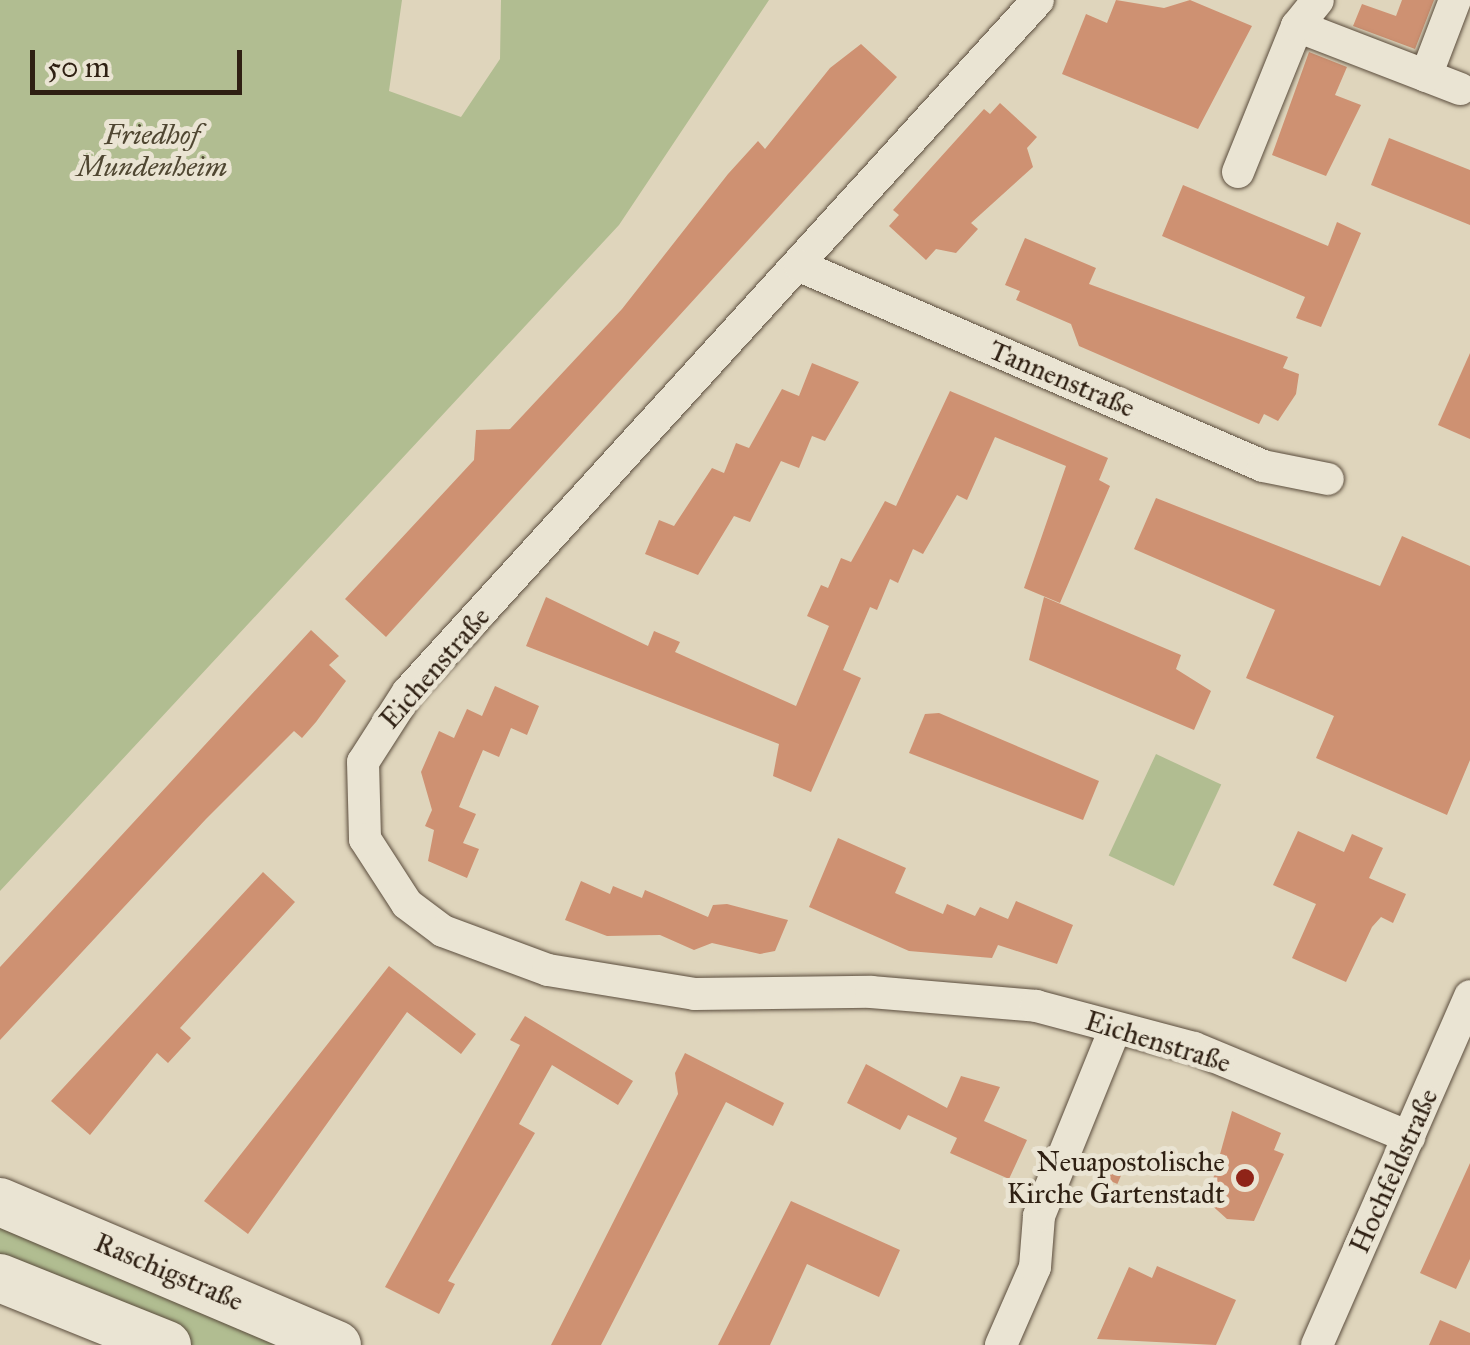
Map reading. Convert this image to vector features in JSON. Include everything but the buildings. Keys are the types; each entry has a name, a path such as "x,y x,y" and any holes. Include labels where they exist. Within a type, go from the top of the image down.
{"street":[{"name":"Eichenstraße","path":"1038,0 380,728 363,762 365,839 407,904 444,931 548,970 696,994 871,992 1036,1006 1114,1030 1194,1048 1409,1138"},
{"path":"1238,172 1297,26 1318,0"},
{"path":"1426,76 1456,0"},
{"path":"1297,26 1460,89"},
{"name":"Tannenstraße","path":"800,266 1263,466 1328,479"},
{"name":"Hochfeldstraße","path":"1328,1342 1470,996"},
{"path":"1000,1345 1035,1268 1039,1216 1114,1030"},
{"name":"Raschigstraße","path":"0,1202 336,1345"},
{"path":"0,1278 167,1345"}],"green space":[{"name":"Friedhof Mundenheim","path":"0,0 402,0 389,91 461,117 500,59 501,0 769,0 619,225 0,891"},
{"path":"1156,754 1221,784 1174,886 1109,856"},
{"path":"0,1202 337,1345 167,1345 0,1278"}],"place":[{"name":"Neuapostolische Kirche Gartenstadt","path":"1245,1178"}]}
